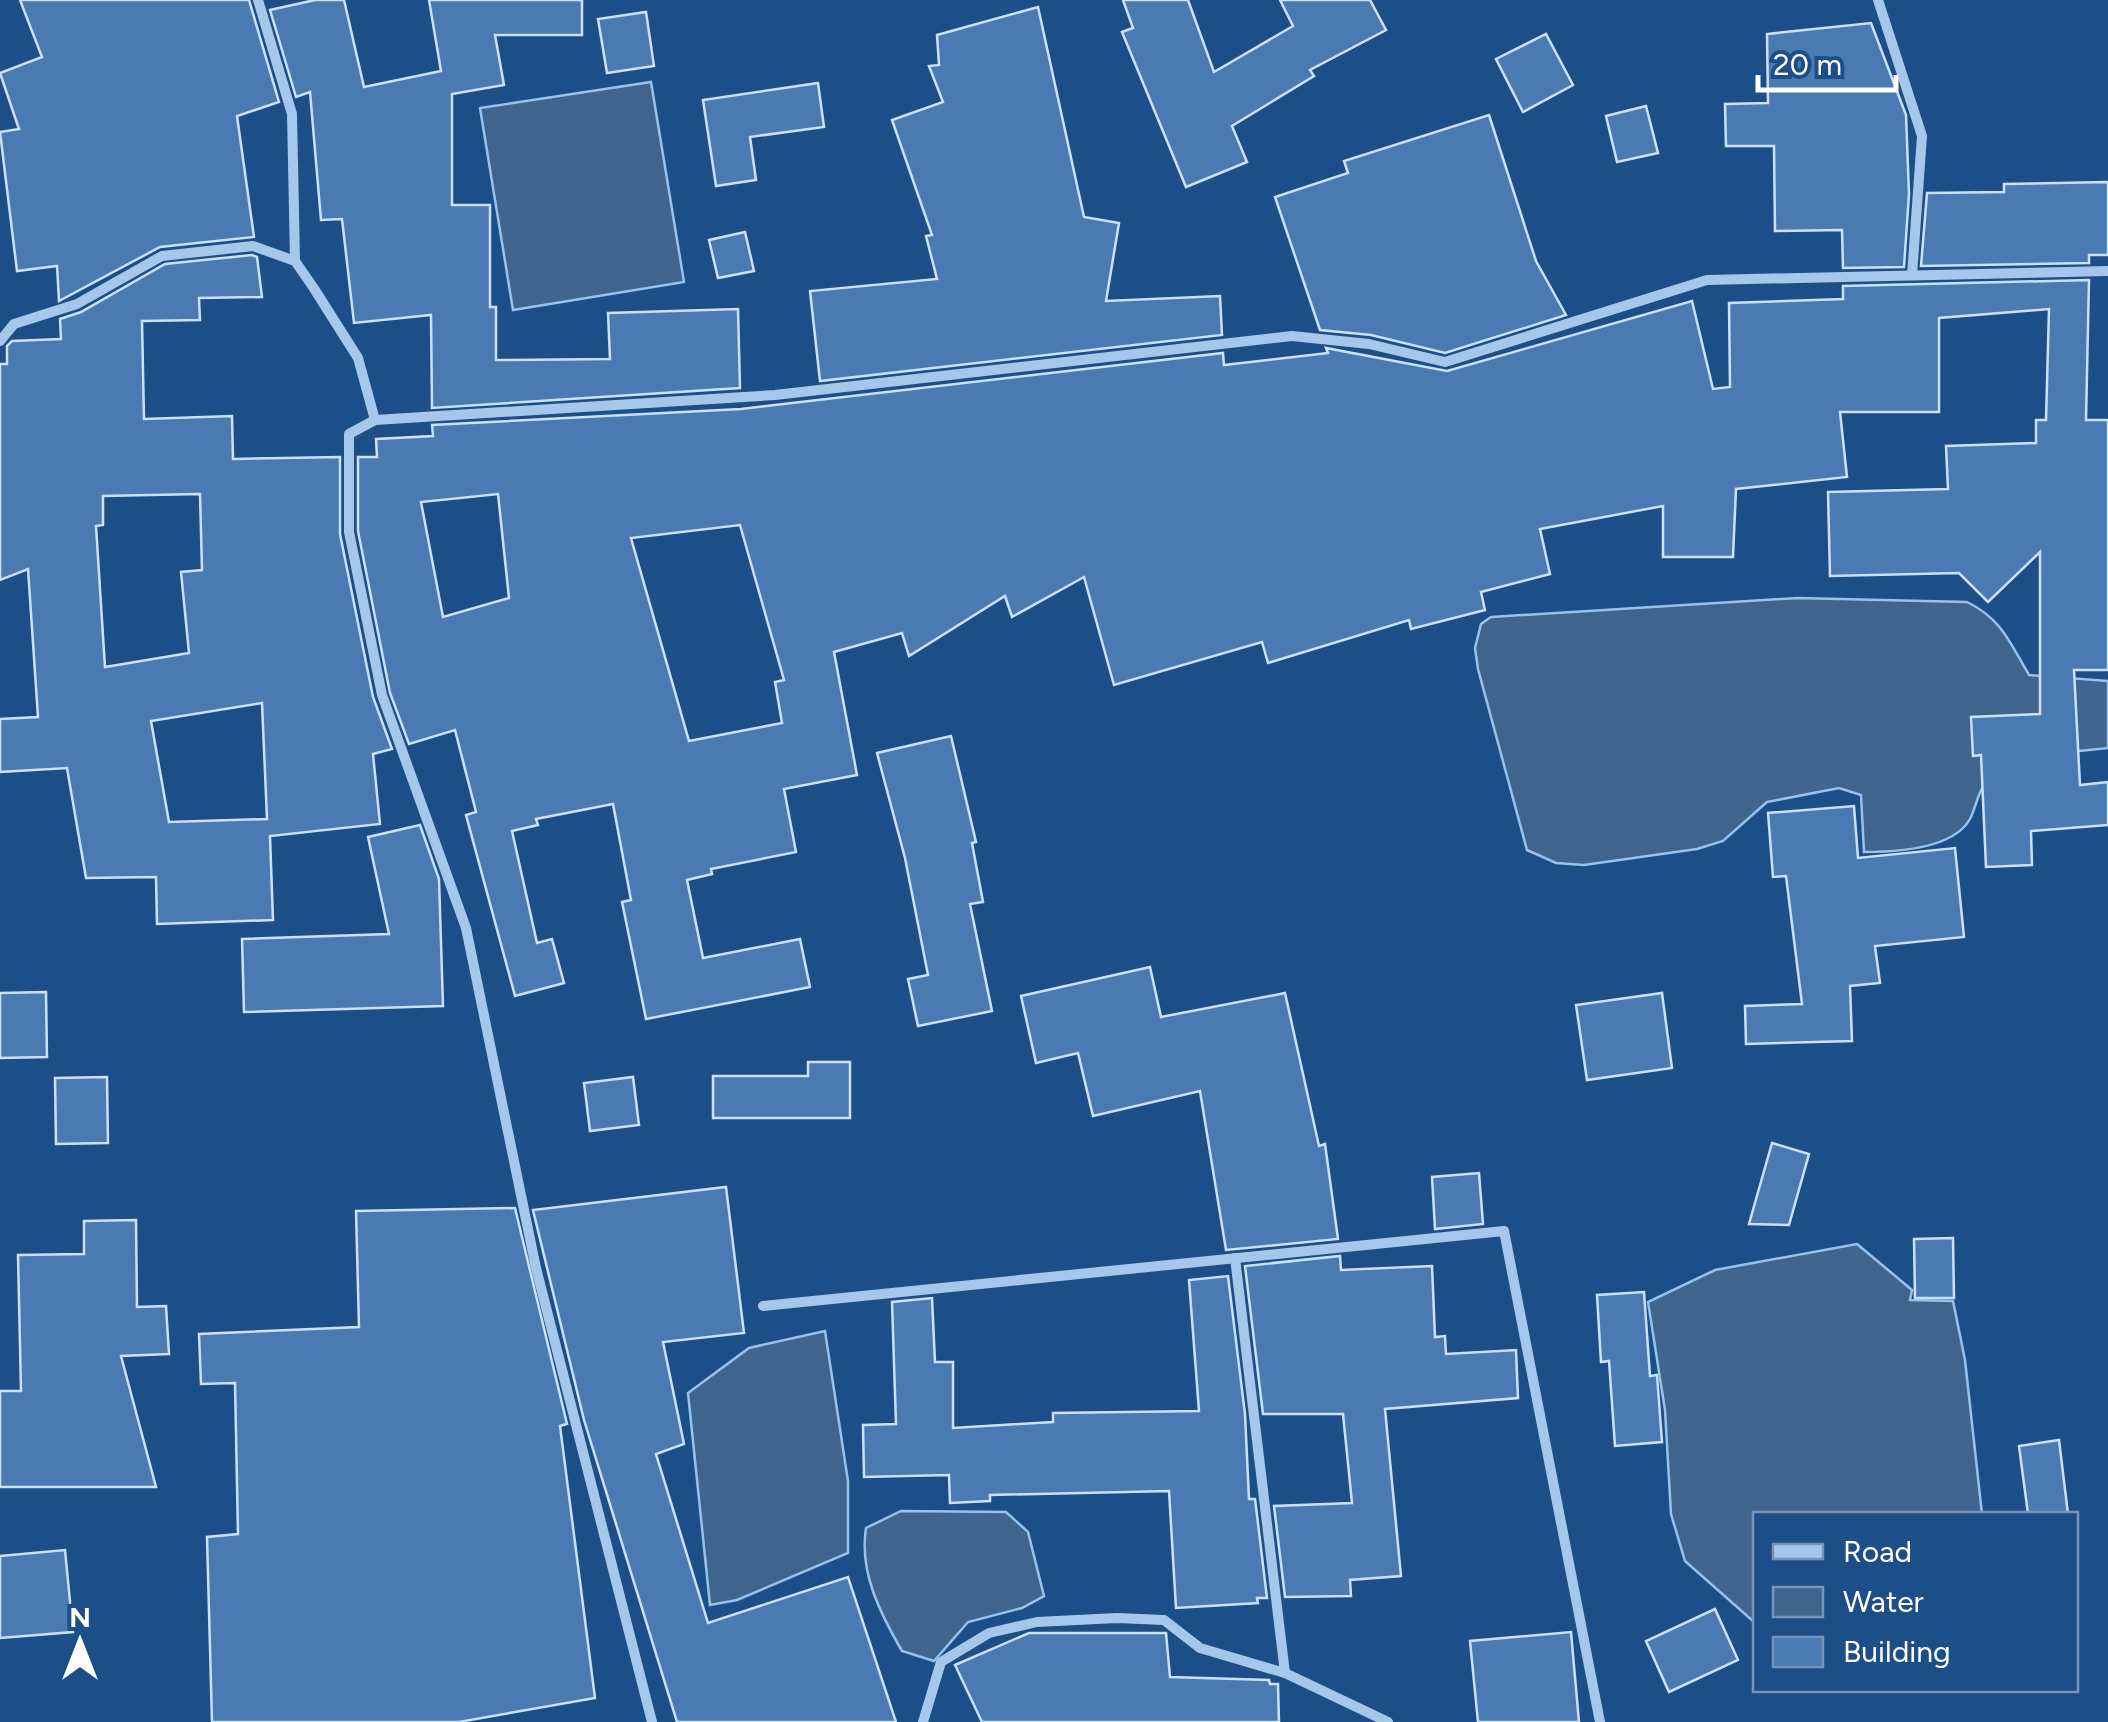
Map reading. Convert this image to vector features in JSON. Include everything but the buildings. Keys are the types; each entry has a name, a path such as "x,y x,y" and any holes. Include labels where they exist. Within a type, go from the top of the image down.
{"street":[{"path":"258,0 292,114 295,261 358,358 375,420"},
{"path":"1878,0 1922,136 1912,275"},
{"path":"0,341 14,324 77,304 162,256 254,246 295,261"},
{"path":"652,1722 536,1268 466,928 382,695 349,532 349,434 375,420 776,395 1292,336 1369,344 1444,362 1707,280 2108,271"},
{"path":"764,1306 1504,1230 1600,1722"},
{"path":"1235,1258 1286,1673"},
{"path":"923,1722 942,1662 989,1633 1037,1622 1164,1620 1200,1648 1286,1673 1388,1722"}],"water":[{"path":"651,82 684,282 513,310 480,108"},
{"path":"1797,598 1967,602 1997,624 2029,675 2108,681 2108,748 2047,755 2005,769 1983,786 1962,829 1922,847 1864,852 1861,795 1839,788 1767,802 1723,841 1697,849 1584,865 1556,863 1527,850 1478,669 1475,648 1481,624 1491,617"},
{"path":"1857,1244 1912,1290 1910,1300 1953,1301 1965,1360 1982,1512 1753,1512 1753,1621 1685,1561 1671,1514 1665,1410 1648,1302 1715,1270"},
{"path":"825,1331 848,1481 848,1553 737,1600 710,1605 688,1393 749,1348"},
{"path":"901,1511 1006,1512 1028,1532 1044,1596 1022,1608 968,1622 934,1661 902,1651 873,1592 865,1544 866,1528"}]}
